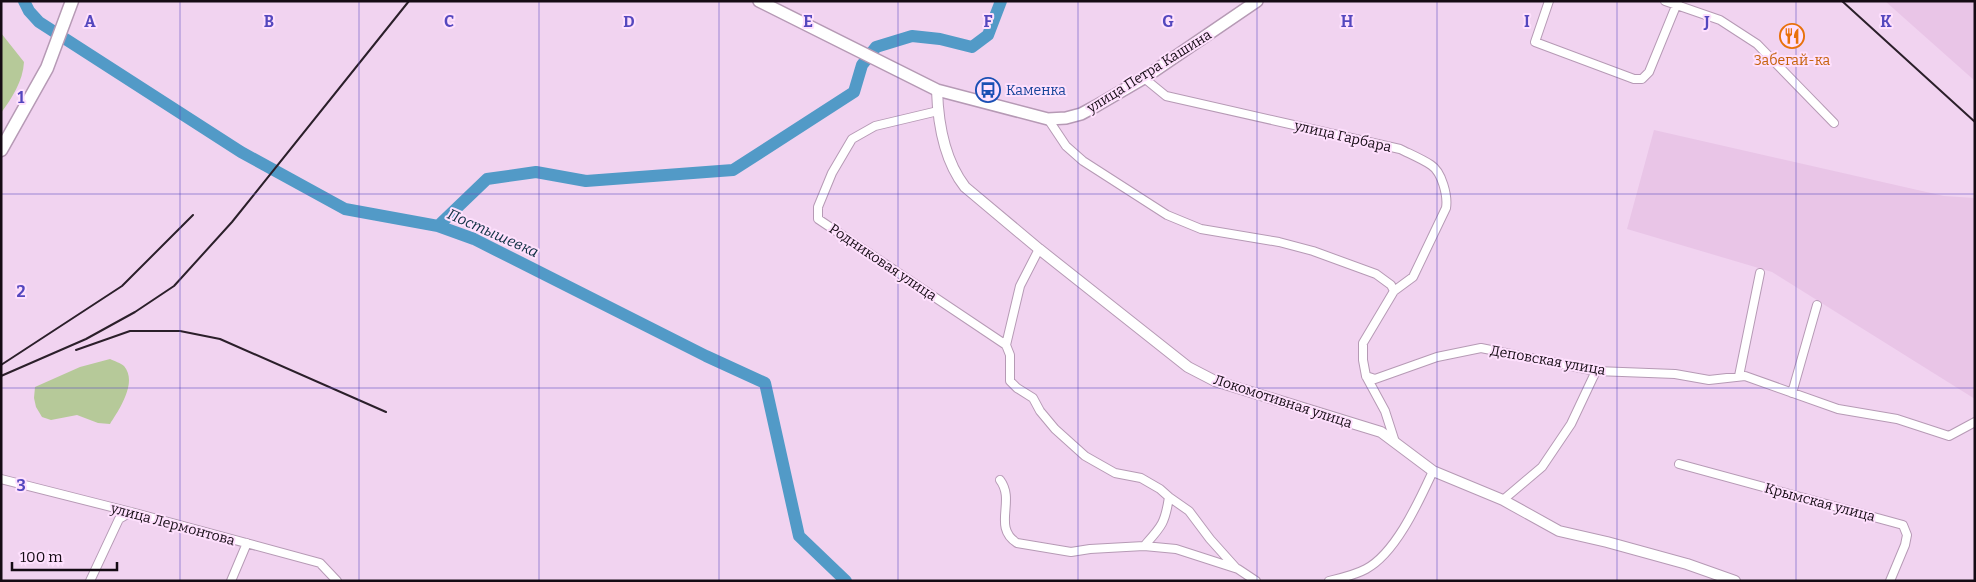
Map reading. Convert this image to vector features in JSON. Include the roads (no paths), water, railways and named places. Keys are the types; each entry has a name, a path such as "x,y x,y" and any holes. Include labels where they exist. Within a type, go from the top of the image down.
{"main road":[{"path":"1,150 47,68 72,1"},
{"name":"улица Петра Кашина","path":"759,1 937,90 1048,119 1066,118 1081,114 1144,78 1257,1"}],"street":[{"path":"1549,1 1535,42 1634,79 1642,79 1649,72 1677,3"},
{"path":"1665,1 1677,3 1720,20 1757,44 1834,123"},
{"name":"улица Гарбара","path":"1144,78 1166,96 1400,149 1433,166 1448,198 1446,208 1413,277 1394,291"},
{"name":"Локомотивная улица","path":"937,90 938,111 944,143 955,174 965,186 1039,249 1188,367 1215,381 1381,432 1433,471 1503,500 1559,530 1687,564 1735,581"},
{"name":"Родниковая улица","path":"938,111 875,126 852,138 832,173 818,208 818,219 1006,345"},
{"path":"1048,119 1066,146 1083,161 1166,216 1201,229 1279,242 1313,251 1376,274 1392,285 1394,291 1364,343 1363,360 1366,376 1385,411 1395,442"},
{"path":"1039,249 1020,286 1006,345 1010,355 1010,381 1033,398 1055,429 1085,456 1115,473 1141,478 1160,489 1189,511 1210,539 1238,569 1256,581"},
{"path":"1739,376 1760,274"},
{"path":"1792,393 1817,305"},
{"name":"Деповская улица","path":"1366,376 1375,378 1437,357 1481,348 1596,371 1675,374 1709,380 1739,376 1838,409 1896,419 1949,436 1975,422"},
{"path":"1503,500 1542,467 1571,424 1596,371"},
{"name":"Крымская улица","path":"1679,464 1903,525 1907,535 1906,540 1890,581"},
{"path":"1329,581 1367,568 1379,560 1409,520 1433,471"},
{"name":"улица Лермонтова","path":"1,479 131,512 320,564 337,581"},
{"path":"1000,480 1004,484 1006,497 1004,528 1009,538 1017,543 1071,552 1144,546 1176,549 1238,569"},
{"path":"1144,546 1162,526 1166,517 1169,497"},
{"path":"90,581 119,520 131,512"},
{"path":"231,581 246,543"}],"waterway":[{"name":"Постышевка","path":"24,1 29,11 39,22 241,152 345,209 438,226 474,239 706,356 765,383 799,536 846,581"},
{"name":"Каменка","path":"438,226 487,179 536,172 586,181 733,170 854,92 862,65 876,47 912,36 940,39 972,47 988,35 1001,1"}],"railway":[{"path":"1,376 86,339 135,312 174,286 232,222 409,1"},
{"path":"1842,1 1975,122"},
{"path":"1,365 122,286 193,215"},
{"path":"76,350 130,331 180,331 220,339 386,412"}],"place":[{"name":"Забегай-ка","path":"1792,36"},
{"name":"Каменка","path":"988,90"}]}
